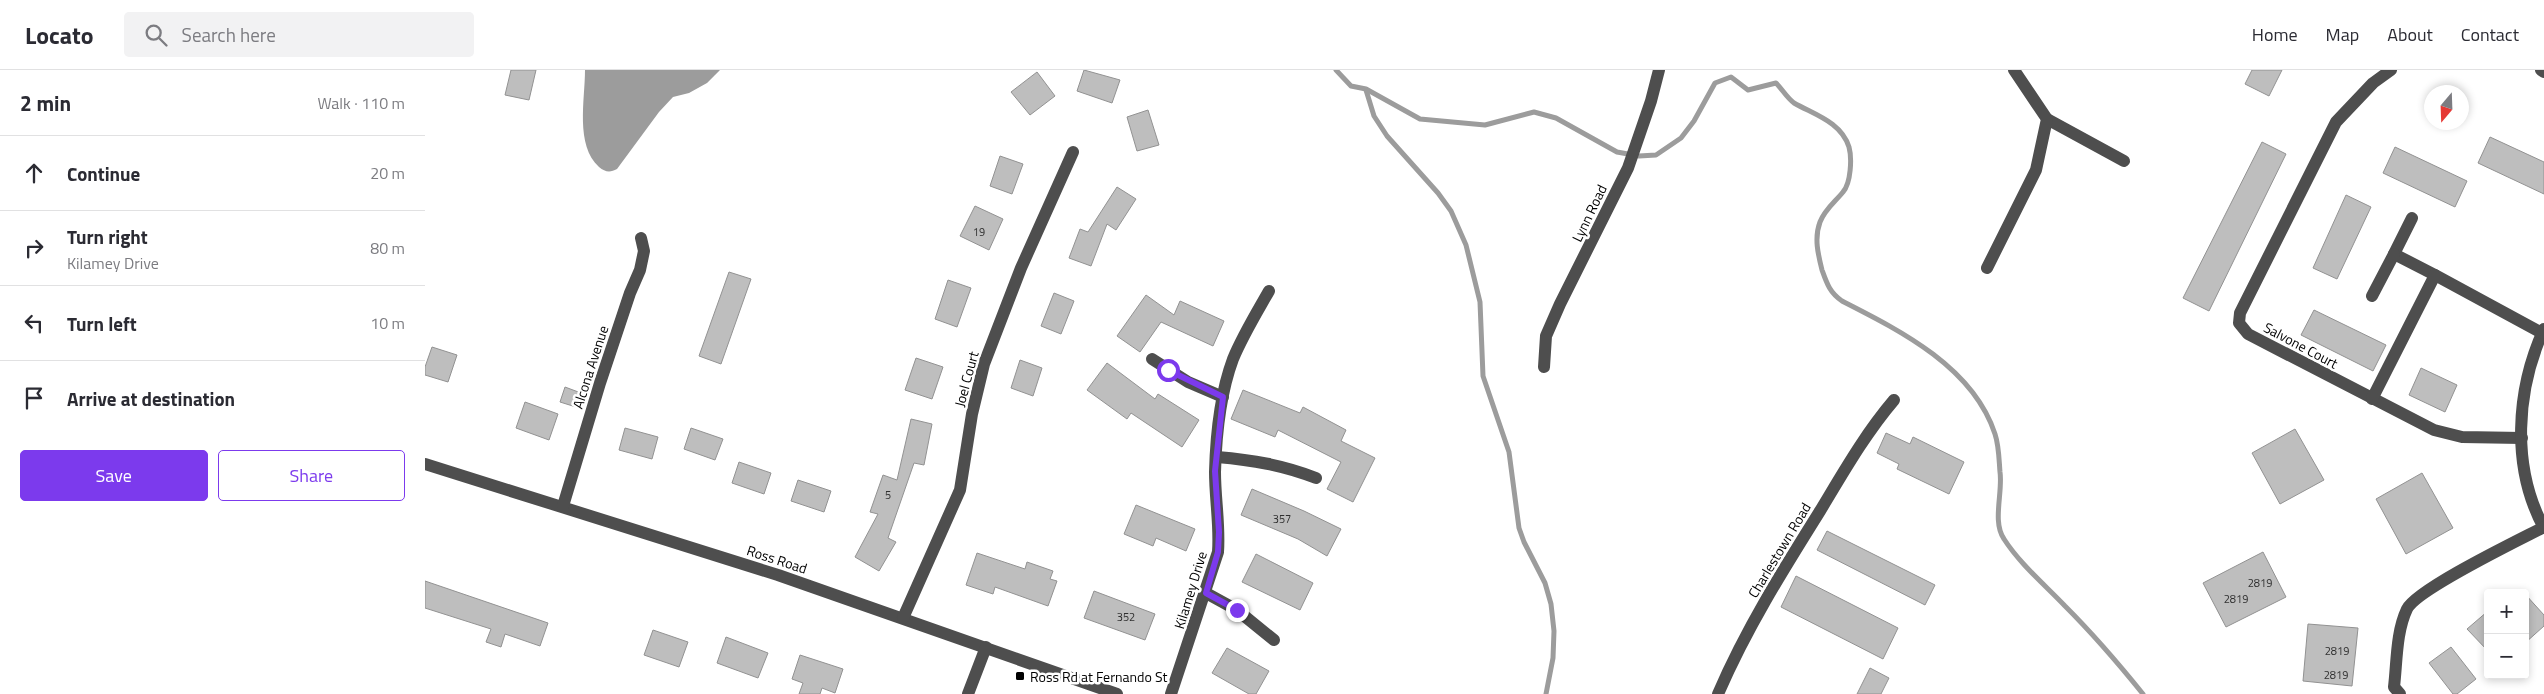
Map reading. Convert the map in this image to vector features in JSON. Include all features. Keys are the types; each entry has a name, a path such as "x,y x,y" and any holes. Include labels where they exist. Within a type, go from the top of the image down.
{"street":[{"name":"Lynn Road","path":"1544,367 1546,336 1628,168 1651,101 1659,70"},
{"path":"2014,70 2047,119 2124,161"},
{"name":"Salvone Court","path":"2391,70 2373,83 2336,122 2241,313 2239,323 2248,334 2434,430 2462,437 2522,438"},
{"path":"1987,268 2036,170 2047,119"},
{"name":"Joel Court","path":"903,618 960,490 972,414 984,364 1021,268 1073,152"},
{"path":"2372,296 2412,218"},
{"name":"Alcona Avenue","path":"563,506 603,374 630,293 640,270 644,251 641,238"},
{"path":"2394,254 2543,331 2530,362 2525,383 2522,438 2523,466 2531,496 2544,527 2442,581 2407,607 2400,629 2394,687 2400,694"},
{"path":"2372,399 2435,275"},
{"name":"Kilamey Drive","path":"1171,694 1218,552 1217,457 1223,397 1233,360 1243,336 1269,291"},
{"path":"1152,359 1188,382 1223,397"},
{"name":"Charlestown Road","path":"1719,694 1745,638 1769,593 1873,425 1894,400"},
{"path":"1217,457 1262,461 1288,467 1316,478"},
{"name":"Ross Road","path":"425,464 778,575 1117,694"},
{"path":"1206,593 1237,610 1274,640"},
{"path":"968,694 986,647"}],"shaded area":[{"path":"585,70 720,70 707,83 689,93 673,97 659,112 617,169 605,171 592,158 584,135"}],"building":[{"path":"511,70 536,70 529,100 505,95"},
{"path":"1084,70 1120,80 1112,103 1077,91"},
{"path":"2252,70 2282,70 2269,96 2245,84"},
{"path":"1037,72 1055,96 1030,115 1011,92"},
{"path":"1148,110 1159,145 1137,151 1127,117"},
{"path":"2490,137 2544,162 2544,194 2478,163"},
{"path":"2262,142 2286,154 2209,311 2183,298"},
{"path":"2395,147 2467,181 2455,207 2383,173"},
{"path":"1000,156 1023,164 1012,194 990,186"},
{"path":"1117,187 1136,199 1116,230 1107,224 1091,266 1069,258 1080,229 1088,232"},
{"path":"2346,195 2371,207 2337,279 2313,268"},
{"path":"975,206 1003,219 989,250 960,236"},
{"path":"729,272 751,279 721,364 699,356"},
{"path":"948,280 971,288 957,327 935,319"},
{"path":"1054,293 1074,301 1061,334 1041,326"},
{"path":"1146,295 1174,315 1180,301 1224,321 1213,346 1161,322 1140,352 1117,336"},
{"path":"2314,310 2386,345 2373,371 2301,335"},
{"path":"432,347 457,355 448,382 425,375 425,367"},
{"path":"916,358 943,367 932,399 905,390"},
{"path":"1020,360 1042,368 1033,396 1011,388"},
{"path":"1107,363 1155,399 1158,394 1199,420 1182,447 1131,413 1127,419 1087,390"},
{"path":"2421,368 2457,385 2445,412 2409,395"},
{"path":"565,387 581,393 576,407 560,402"},
{"path":"1243,390 1300,413 1303,407 1346,430 1341,441 1375,458 1353,502 1327,489 1341,462 1278,430 1275,437 1231,419"},
{"path":"525,402 558,414 549,440 516,428"},
{"path":"911,419 932,424 924,465 914,463 888,538 896,542 879,571 855,557 878,514 870,512 883,475 897,480"},
{"path":"625,428 658,437 652,459 619,450"},
{"path":"691,428 723,439 715,460 684,449"},
{"path":"2295,429 2324,480 2280,504 2252,453"},
{"path":"1886,433 1910,444 1913,437 1964,462 1949,494 1897,469 1899,464 1877,453"},
{"path":"739,462 771,473 764,494 732,483"},
{"path":"2422,473 2453,528 2406,554 2376,499"},
{"path":"798,480 831,491 824,512 791,501"},
{"path":"1252,489 1341,529 1327,556 1298,539 1241,515"},
{"path":"1136,505 1195,529 1186,551 1156,538 1153,546 1124,534"},
{"path":"1827,531 1935,585 1925,605 1817,550"},
{"path":"2263,552 2286,597 2226,627 2203,583"},
{"path":"977,553 1025,569 1027,562 1053,571 1050,579 1057,581 1048,606 995,587 993,594 966,585"},
{"path":"1256,554 1313,583 1300,610 1242,582"},
{"path":"1796,576 1898,628 1883,659 1781,607"},
{"path":"425,581 548,623 540,646 505,634 501,647 486,642 491,629 425,608"},
{"path":"1094,591 1155,614 1145,640 1084,618"},
{"path":"2529,598 2544,615 2544,626 2529,639"},
{"path":"2484,614 2484,647 2467,629"},
{"path":"2308,624 2358,628 2352,686 2303,681"},
{"path":"653,630 688,642 679,667 644,655"},
{"path":"726,637 768,653 758,678 717,663"},
{"path":"2451,647 2476,679 2457,694 2453,694 2429,663"},
{"path":"1227,648 1269,671 1256,694 1249,694 1212,673"},
{"path":"800,655 843,669 835,693 822,688 820,694 799,694 803,683 792,679"},
{"path":"1870,668 1889,678 1881,694 1857,694"}],"waterway":[{"path":"1336,70 1351,86 1366,89 1420,119 1485,125 1534,112 1556,118 1617,152 1639,156 1656,155 1681,138 1694,121 1715,83 1731,77 1748,90 1776,83 1794,103 1834,125 1845,138 1849,147 1851,164 1846,188 1825,213 1818,228 1818,252 1829,288 1842,301 1888,325 1932,354 1952,370 1970,389 1985,410 1995,434 1999,453 2001,480 1998,516 2004,539 2025,566 2095,638 2143,694"},
{"path":"1366,90 1374,116 1387,136 1438,193 1451,211 1466,245 1480,302 1483,376 1509,452 1519,528 1545,583 1551,604 1554,631 1553,658 1546,694"}],"place":[{"name":"Ross Rd at Fernando St","path":"1020,676"}],"route":[{"path":"1168,370 1188,382 1223,397 1215,471 1219,532 1218,552 1206,593 1237,610"}]}
